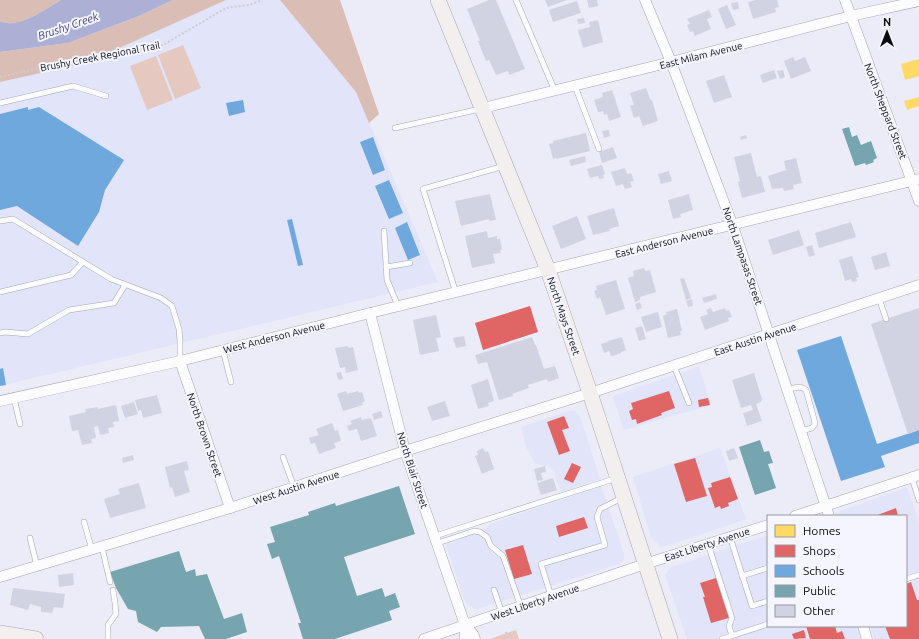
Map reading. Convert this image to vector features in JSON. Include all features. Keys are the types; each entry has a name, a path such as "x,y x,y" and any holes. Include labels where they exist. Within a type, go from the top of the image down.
{"main road":[{"name":"North Mays Street","path":"438,0 548,270 590,393 670,639"},
{"path":"0,633 36,639"}],"street":[{"name":"North Lampasas Street","path":"645,0 671,62 733,226 827,511"},
{"name":"North Sheppard Street","path":"845,0 916,180 919,201"},
{"name":"East Milam Avenue","path":"483,108 851,16 919,1"},
{"name":"East Anderson Avenue","path":"548,270 733,226 916,180"},
{"name":"West Anderson Avenue","path":"0,401 180,361 548,270"},
{"name":"East Austin Avenue","path":"590,393 919,285"},
{"name":"North Blair Street","path":"370,313 405,451 465,625 465,639"},
{"name":"North Brown Street","path":"180,361 230,508"},
{"name":"West Austin Avenue","path":"0,577 230,508 590,393"},
{"path":"801,515 827,511 915,476"},
{"name":"East Liberty Avenue","path":"645,564 767,525"},
{"name":"West Liberty Avenue","path":"424,639 645,564"},
{"name":"North Blair Street","path":"465,625 473,634 475,639"},
{"path":"863,627 867,639"}],"lane":[{"path":"516,0 555,91"},
{"path":"0,103 73,86 106,96"},
{"path":"575,86 599,149"},
{"path":"395,128 483,108"},
{"path":"456,293 423,189 506,165"},
{"path":"0,222 13,218 111,280 161,298 172,306 179,328 180,361"},
{"path":"384,231 387,280 398,306"},
{"path":"0,292 71,275 83,262"},
{"path":"386,267 410,263"},
{"path":"0,333 6,332 28,334 69,310 114,303 125,285"},
{"path":"879,298 886,319"},
{"path":"223,350 231,382"},
{"path":"674,366 688,403"},
{"path":"787,390 798,387 802,387 806,390 815,424 812,428 801,431"},
{"path":"14,398 20,424"},
{"path":"283,457 294,487"},
{"path":"915,476 919,500"},
{"path":"436,539 617,478"},
{"path":"551,596 541,564 605,544 596,517 600,509 624,498"},
{"path":"84,522 110,582"},
{"path":"436,539 474,531 480,532 487,537 491,546 503,556 521,607"},
{"path":"730,537 752,606 767,601"},
{"path":"30,538 37,566"},
{"path":"708,544 732,618 729,626 732,636"},
{"path":"742,576 767,568"},
{"path":"907,579 919,575"},
{"path":"108,639 108,625 116,614 116,603 113,590"},
{"path":"494,590 502,613"},
{"path":"722,639 767,624"}],"path":[{"name":"Brushy Creek Regional Trail","path":"0,77 76,60 163,45 226,8 248,5 262,0"},
{"path":"506,632 508,639"}],"shaded area":[{"path":"0,0 61,0 23,21 7,23 0,21"},
{"path":"173,0 226,0 86,63 0,82 0,52 68,43 139,16"},
{"path":"226,0 280,0 356,92 438,282 0,386 0,82 86,63"},
{"path":"280,0 340,0 379,114 369,123 356,92"},
{"path":"183,45 201,88 175,99 158,55"},
{"path":"156,56 173,100 147,110 130,66"},
{"path":"699,367 711,405 624,430 613,396"},
{"path":"571,410 575,411 580,416 600,479 561,492 554,472 548,466 536,464 526,447 521,427"},
{"path":"720,448 746,519 675,543 662,547 660,546 651,537 633,477"},
{"path":"601,486 624,553 624,559 619,564 477,609 469,606 464,600 446,545 487,528 490,524"},
{"path":"907,487 919,522 919,572 907,576 907,515 838,515 840,511"},
{"path":"767,535 767,627 857,627 861,639 687,639 665,575 671,567"},
{"path":"919,579 919,639 874,639 870,627 907,627 907,583"},
{"path":"516,630 519,639 490,639"}],"water":[{"name":"Brushy Creek","path":"61,0 173,0 139,16 68,43 0,52 0,21 15,23 23,21"}],"building: Homes":[{"path":"919,59 919,76 905,80 901,64"},
{"path":"919,97 919,106 907,110 904,101"}],"building: Shops":[{"path":"530,306 538,332 483,350 475,323"},
{"path":"669,391 675,408 661,413 662,415 637,424 636,419 632,420 629,411 633,409 631,403"},
{"path":"708,398 710,405 699,407 698,400"},
{"path":"564,416 569,428 562,430 570,451 559,455 547,422"},
{"path":"695,458 707,496 686,502 674,464"},
{"path":"572,463 581,467 573,483 564,479"},
{"path":"730,477 738,499 728,503 729,506 721,509 720,506 715,508 708,488 712,487 711,483"},
{"path":"896,508 898,515 878,515"},
{"path":"584,517 588,528 559,537 556,526"},
{"path":"523,545 532,574 514,579 505,550"},
{"path":"716,578 729,618 711,623 700,583"},
{"path":"911,582 917,600 919,600 919,639 890,639 885,627 907,627 907,584"},
{"path":"806,627 835,627 837,633 842,631 845,639 810,639"},
{"path":"804,630 806,638 794,639 792,634"}],"building: Schools":[{"path":"243,100 245,112 229,116 226,103"},
{"path":"28,107 28,110 39,107 124,160 105,190 99,212 78,246 17,206 0,210 0,114"},
{"path":"373,137 385,170 373,175 360,142"},
{"path":"389,180 403,213 389,219 375,186"},
{"path":"292,219 303,265 298,266 287,220"},
{"path":"407,222 420,255 408,260 395,228"},
{"path":"841,336 877,444 919,430 919,443 881,456 885,467 841,481 797,350"},
{"path":"3,368 6,385 0,386 0,369"}],"building: Public":[{"path":"849,127 852,137 857,135 861,145 871,141 877,158 873,160 874,162 866,165 865,163 855,166 842,129"},
{"path":"760,440 764,452 769,451 773,463 768,464 776,488 755,495 739,447"},
{"path":"399,486 415,534 344,557 357,596 382,588 385,597 395,593 400,607 389,611 392,620 335,639 303,639 298,623 301,623 279,556 272,559 267,544 275,542 270,527 309,515 308,512 335,503 336,506"},
{"path":"179,551 186,572 195,569 196,576 207,574 224,619 242,613 247,632 226,639 205,639 199,626 161,627 157,632 138,622 136,611 128,609 116,588 110,572"}],"building: Other":[{"path":"489,0 496,0 525,69 509,75 508,71 496,75 489,60 486,61 478,41 480,41 467,9"},
{"path":"545,0 567,0 548,7"},
{"path":"587,0 597,0 598,6 589,8"},
{"path":"756,0 777,0 779,7 775,8 776,12 753,19 748,2"},
{"path":"577,1 581,13 553,22 549,10"},
{"path":"738,2 739,9 733,10 731,3"},
{"path":"727,5 736,25 726,29 718,9"},
{"path":"709,10 712,17 707,19 711,29 695,36 693,31 690,32 687,25 690,24 687,19"},
{"path":"584,18 585,23 578,24 577,19"},
{"path":"598,20 603,42 583,48 578,30 590,27 589,22"},
{"path":"793,57 795,61 805,57 811,71 791,79 784,61"},
{"path":"774,70 777,78 763,83 760,75"},
{"path":"783,70 785,77 780,79 777,71"},
{"path":"724,75 732,97 714,103 706,81"},
{"path":"646,88 651,101 652,100 658,121 643,126 639,116 634,118 630,106 634,105 630,93"},
{"path":"612,90 621,117 609,121 607,114 604,115 603,111 598,112 594,100 603,97 602,93"},
{"path":"609,130 610,136 604,138 602,131"},
{"path":"586,133 590,151 553,159 549,144 553,143 553,141"},
{"path":"746,135 747,138 741,140 740,137"},
{"path":"613,147 617,158 602,163 599,152"},
{"path":"751,153 757,177 761,176 765,192 742,198 738,182 740,181 734,157"},
{"path":"585,156 586,162 571,166 569,160"},
{"path":"796,158 802,183 793,185 794,189 784,191 783,188 772,189 768,176 786,170 784,161"},
{"path":"602,165 605,174 603,175 604,178 599,179 598,176 590,178 587,169"},
{"path":"625,168 627,174 631,173 634,181 630,182 632,187 625,189 623,184 616,186 611,172"},
{"path":"669,171 672,181 661,184 658,174"},
{"path":"490,194 496,220 489,221 489,219 461,226 455,201"},
{"path":"689,194 693,210 680,214 681,217 673,219 668,200"},
{"path":"614,208 619,226 609,229 610,231 593,235 587,216"},
{"path":"577,216 586,239 561,249 552,226"},
{"path":"851,222 856,237 819,248 815,233"},
{"path":"799,230 804,245 773,255 768,240"},
{"path":"487,231 488,238 497,236 497,239 500,239 502,250 500,250 501,253 493,254 495,263 472,268 465,236"},
{"path":"812,245 815,255 809,257 806,247"},
{"path":"886,252 890,266 875,270 871,257"},
{"path":"852,256 859,277 856,278 857,281 852,282 851,279 845,281 839,260"},
{"path":"644,268 645,271 650,270 656,292 640,297 640,300 635,302 628,278 634,276 633,271"},
{"path":"684,278 691,298 686,300 680,279"},
{"path":"616,280 625,309 606,315 600,297 597,299 594,291 597,290 596,286"},
{"path":"716,294 717,299 704,303 702,298"},
{"path":"692,299 693,306 688,307 686,301"},
{"path":"640,302 642,308 637,310 635,304"},
{"path":"711,308 713,312 725,308 726,311 729,310 732,317 728,318 729,321 705,330 700,317 708,314 706,310"},
{"path":"919,308 919,430 908,434 871,324"},
{"path":"677,309 682,331 680,331 681,335 668,338 663,316 667,314 666,312"},
{"path":"658,312 662,327 646,332 641,317"},
{"path":"436,315 441,337 436,338 439,351 420,355 413,320"},
{"path":"642,326 646,339 639,341 635,328"},
{"path":"464,336 466,346 456,348 453,338"},
{"path":"532,337 544,369 555,366 559,378 548,382 547,379 528,385 529,388 512,394 513,396 499,400 487,362 478,364 475,355"},
{"path":"622,337 626,350 613,356 611,356 609,351 604,353 601,344"},
{"path":"348,346 348,348 353,347 358,370 346,373 345,367 340,368 335,348"},
{"path":"341,372 343,379 339,380 336,373"},
{"path":"754,373 762,399 761,402 756,404 762,421 747,426 743,413 753,410 751,405 741,408 732,380"},
{"path":"488,379 494,401 488,403 489,406 478,409 471,385"},
{"path":"346,391 347,394 358,391 359,393 362,392 365,401 362,403 363,405 343,411 337,394"},
{"path":"157,395 162,413 143,418 141,410 138,411 135,400"},
{"path":"445,401 450,416 432,421 427,407"},
{"path":"134,402 138,414 125,418 121,406"},
{"path":"116,405 119,421 113,422 114,427 108,428 109,433 100,435 98,426 94,427 96,438 91,439 92,443 82,445 78,430 72,431 69,416 86,412 85,409 97,407 98,409"},
{"path":"381,411 383,417 374,420 372,414"},
{"path":"361,417 362,420 371,418 377,436 361,441 357,429 349,431 347,426 352,424 350,421"},
{"path":"332,423 335,431 338,430 341,441 334,443 336,448 319,454 315,443 311,444 309,438 319,435 316,429"},
{"path":"483,448 485,452 488,451 494,469 482,474 475,456 478,455 477,451"},
{"path":"734,448 738,458 729,461 726,451"},
{"path":"133,455 134,460 123,463 122,458"},
{"path":"187,461 189,470 184,471 190,492 175,497 172,487 170,488 165,467"},
{"path":"545,466 546,472 541,473 543,480 537,481 534,469"},
{"path":"553,478 557,490 541,495 537,483"},
{"path":"139,483 146,508 110,518 104,499 120,494 118,489"},
{"path":"73,573 74,585 59,587 58,575"},
{"path":"13,588 65,594 63,608 54,607 52,613 41,612 41,607 30,604 28,610 10,605"}]}
